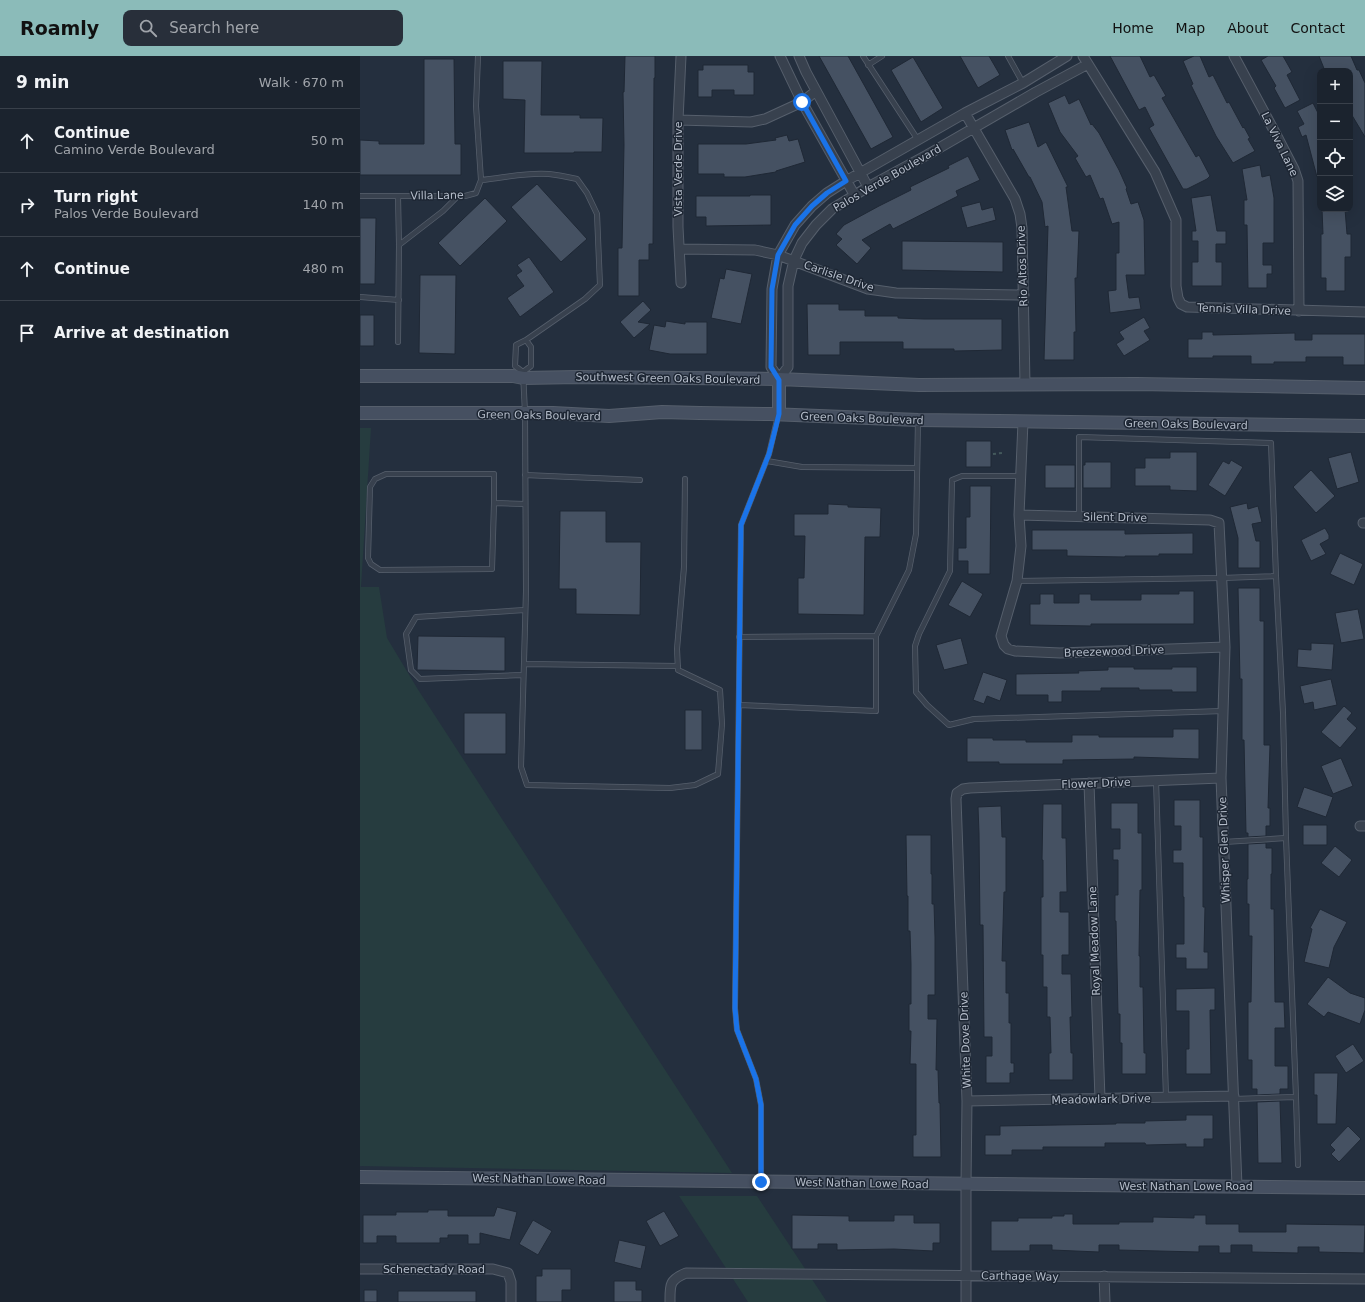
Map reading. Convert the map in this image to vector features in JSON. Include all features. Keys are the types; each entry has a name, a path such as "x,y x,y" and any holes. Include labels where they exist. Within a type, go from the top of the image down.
{"main road":[{"name":"Southwest Green Oaks Boulevard","path":"360,376 523,375 779,380 919,385 1025,384"},
{"path":"779,380 779,414"},
{"path":"1025,384 1137,384 1365,388"},
{"name":"Green Oaks Boulevard","path":"360,413 552,413 609,416 662,412 779,414 918,420 1365,426"},
{"name":"West Nathan Lowe Road","path":"360,1177 1365,1188"}],"street":[{"name":"Vista Verde Drive","path":"681,56 678,120 678,227 681,283"},
{"path":"780,56 802,102 855,196"},
{"path":"799,56 816,91 868,187"},
{"name":"Palos Verde Boulevard","path":"1067,56 1023,83 846,181 827,193 812,206 795,225 778,255 772,289 771,367 779,380 788,367 788,286 794,260 802,243 816,225 832,209 868,187 975,128 1086,60"},
{"name":"La Viva Lane","path":"1234,56 1294,169 1298,181 1299,311"},
{"name":"Tennis Villa Drive","path":"1086,60 1155,172 1176,220 1176,286 1178,298 1181,304 1187,307 1365,312"},
{"path":"678,120 751,122 765,119 802,102 816,91"},
{"name":"Rio Altos Drive","path":"965,114 975,128 1015,199 1020,214 1022,228 1024,295 1025,384"},
{"name":"Carlisle Drive","path":"680,249 756,250 794,260 868,289 896,293 1024,295"},
{"path":"1017,582 1021,546 1019,515 1023,422"},
{"name":"Silent Drive","path":"1019,515 1210,520"},
{"name":"Whisper Glen Drive","path":"1210,520 1219,523 1225,647 1221,778 1237,1186"},
{"name":"Breezewood Drive","path":"1017,582 1001,636 1004,645 1016,651 1060,653 1225,647"},
{"name":"Flower Drive","path":"970,788 1221,778"},
{"name":"Royal Meadow Lane","path":"1088,783 1100,1098"},
{"name":"White Dove Drive","path":"966,1302 967,1101 956,799 957,793 970,788"},
{"name":"Meadowlark Drive","path":"967,1101 1234,1097"},
{"name":"Schenectady Road","path":"360,1269 493,1269 508,1273 511,1282 511,1302"},
{"name":"Carthage Way","path":"670,1302 670,1286 676,1277 686,1273 1365,1278"},
{"path":"1104,1276 1105,1302"}],"lane":[{"path":"478,56 476,106 481,180 498,179 514,175 549,174 577,179 587,193 597,214 600,285 585,299 526,340 516,345 515,366 523,375 525,413 525,610 521,767 527,785 670,788 695,785 718,774 722,724 720,690 678,670 677,649 684,567 685,479"},
{"path":"863,56 919,141"},
{"path":"868,65 882,56"},
{"path":"1008,56 1023,83"},
{"name":"Villa Lane","path":"360,196 465,196 476,192 481,180"},
{"path":"398,196 398,342"},
{"path":"399,245 443,211 457,197"},
{"path":"360,297 399,300"},
{"path":"523,375 531,366 531,347 526,340"},
{"path":"761,1182 761,1105 756,1079 737,1030 735,1008 741,525 767,461 779,414"},
{"path":"739,705 876,711 876,636 909,570 916,534 918,420"},
{"path":"1078,516 1079,437 1272,443 1276,576 1283,712 1298,1165"},
{"path":"767,461 802,467 917,468"},
{"path":"386,474 494,474 494,503 492,569 380,570 372,564 368,558 370,487 375,479 386,474"},
{"path":"525,475 640,480"},
{"path":"1021,476 962,476 952,480 950,571 919,634 915,646 916,692 949,725 974,719 1223,711"},
{"path":"494,503 525,504"},
{"path":"1017,582 1276,576"},
{"path":"524,675 420,679 411,670 406,634 416,617 525,610"},
{"path":"739,637 876,636"},
{"path":"524,664 678,666"},
{"path":"1156,780 1166,1097"},
{"path":"1224,842 1286,838"},
{"path":"1234,1097 1296,1097"}],"path":[{"path":"993,454 1002,453"}],"green space":[{"path":"360,428 371,428 361,587 379,587 387,638 417,688 732,1173 360,1166"},
{"path":"679,1196 757,1196 827,1302 748,1302"}],"building":[{"path":"625,56 655,56 653,244 649,244 649,260 639,260 639,296 618,296 618,248 622,248 624,145 623,92"},
{"path":"819,56 848,56 893,137 871,149"},
{"path":"960,56 989,56 1000,75 978,88"},
{"path":"1110,56 1140,56 1150,77 1154,75 1166,96 1162,98 1196,157 1199,155 1210,176 1207,179 1187,189 1183,189 1149,128 1154,125 1145,107 1139,110"},
{"path":"1194,56 1200,56 1209,77 1213,75 1227,103 1229,102 1243,128 1244,127 1250,138 1248,139 1255,151 1233,163 1216,136 1191,85 1193,84 1183,61"},
{"path":"1268,56 1283,56 1292,72 1287,75 1300,100 1285,108 1274,88 1276,86 1261,60"},
{"path":"1319,56 1351,56 1365,83 1365,137 1353,117 1353,68 1324,68"},
{"path":"913,57 943,108 921,122 891,70"},
{"path":"424,59 454,59 455,144 461,144 461,175 360,175 360,140 379,141 379,144 424,144"},
{"path":"503,61 542,61 541,115 580,115 580,118 603,118 602,152 524,153 525,100 503,99"},
{"path":"703,65 748,65 748,72 754,72 754,95 734,95 734,90 712,90 712,97 698,97 698,70 703,70"},
{"path":"1065,95 1069,104 1079,99 1091,125 1092,124 1099,133 1119,170 1127,188 1126,189 1131,204 1138,202 1144,220 1145,275 1126,275 1129,298 1139,297 1141,309 1110,313 1108,291 1116,290 1116,253 1119,253 1119,222 1112,224 1103,198 1100,199 1090,175 1086,177 1075,158 1078,156 1060,132 1048,103"},
{"path":"1313,103 1317,111 1317,177 1306,135 1302,137 1298,127 1304,124 1297,111"},
{"path":"1029,122 1038,147 1046,142 1068,187 1066,187 1072,231 1079,231 1077,278 1075,278 1076,332 1074,332 1074,360 1044,360 1048,226 1045,227 1042,202 1030,177 1013,149 1012,150 1005,130"},
{"path":"787,135 789,141 798,139 805,162 776,172 745,177 724,177 724,174 698,174 698,144 746,144 776,140 775,138"},
{"path":"968,156 980,180 956,191 958,196 893,229 890,224 862,240 871,248 857,264 836,245 842,239 836,234 844,225 911,190 910,187 949,168 948,166"},
{"path":"1260,165 1262,177 1270,175 1274,198 1274,243 1263,243 1263,265 1272,265 1272,274 1267,274 1267,288 1248,288 1247,225 1244,225 1244,200 1247,200 1242,169"},
{"path":"537,184 587,239 561,262 511,207"},
{"path":"771,195 771,225 706,226 706,217 696,217 696,196"},
{"path":"1211,195 1217,231 1226,231 1226,244 1216,244 1216,262 1222,262 1222,286 1192,286 1192,262 1198,262 1198,241 1192,241 1192,231 1196,231 1191,198"},
{"path":"485,198 507,221 460,266 438,243"},
{"path":"980,202 982,210 993,207 996,220 967,228 961,207"},
{"path":"1322,212 1345,212 1347,234 1351,234 1351,257 1345,257 1345,291 1326,291 1326,278 1321,278 1321,234 1323,234"},
{"path":"360,218 376,218 375,284 360,284"},
{"path":"902,241 1003,242 1003,272 902,270"},
{"path":"529,257 554,292 520,317 507,298 524,286 516,275 522,271 517,265"},
{"path":"726,269 752,274 741,324 711,318 720,278 724,279"},
{"path":"420,275 456,275 455,354 419,353"},
{"path":"643,301 651,310 638,322 650,324 634,338 620,322"},
{"path":"807,304 839,304 839,310 865,310 865,316 898,316 898,318 924,319 1002,319 1002,350 954,351 954,349 903,349 903,342 840,342 840,355 808,355"},
{"path":"360,315 374,315 374,346 360,346"},
{"path":"1144,317 1150,328 1144,331 1150,340 1124,356 1116,344 1124,339 1119,332"},
{"path":"666,321 685,324 685,322 707,322 707,354 670,354 649,350 654,325 665,327"},
{"path":"1202,332 1213,332 1213,335 1295,333 1295,340 1312,340 1312,334 1365,334 1365,365 1343,365 1343,357 1306,357 1306,362 1274,362 1274,364 1251,364 1251,356 1213,356 1213,358 1188,358 1188,339 1202,339"},
{"path":"966,441 991,441 991,467 966,467"},
{"path":"1170,452 1197,452 1197,491 1170,490 1170,486 1135,486 1135,468 1145,468 1145,458 1170,458"},
{"path":"1351,452 1359,482 1337,489 1328,458"},
{"path":"1231,460 1243,467 1225,496 1208,485 1223,461 1229,464"},
{"path":"1085,462 1111,462 1111,488 1083,488 1083,465 1085,465"},
{"path":"1045,465 1075,465 1075,488 1045,488"},
{"path":"1311,470 1335,496 1316,513 1293,487"},
{"path":"970,486 991,486 990,574 968,574 968,561 958,561 958,548 966,548 966,517 970,517"},
{"path":"1247,503 1248,509 1258,506 1262,522 1252,524 1256,541 1260,541 1260,568 1238,568 1238,538 1230,507"},
{"path":"828,504 848,505 848,507 881,508 880,537 865,537 864,615 798,614 798,578 804,578 805,536 794,536 794,514 828,514"},
{"path":"560,511 606,511 606,542 641,542 640,615 576,614 576,589 559,589"},
{"path":"1325,528 1329,535 1329,539 1320,544 1326,554 1311,561 1301,540"},
{"path":"1032,530 1125,530 1125,534 1193,533 1193,554 1159,554 1159,556 1125,557 1067,556 1067,550 1032,550"},
{"path":"1340,553 1363,564 1354,585 1330,574"},
{"path":"962,581 983,594 970,617 948,605"},
{"path":"1238,588 1260,588 1260,621 1264,621 1264,745 1270,745 1268,808 1270,808 1270,826 1266,826 1266,836 1248,837 1248,833 1246,833"},
{"path":"1179,591 1194,591 1194,624 1091,624 1091,626 1030,625 1030,604 1040,604 1040,594 1054,594 1054,603 1079,603 1079,594 1091,594 1091,600 1141,600 1141,594 1179,594"},
{"path":"1358,609 1364,639 1341,643 1335,613"},
{"path":"418,636 505,637 505,671 417,670"},
{"path":"961,638 968,664 944,670 936,645"},
{"path":"1311,643 1334,644 1332,670 1297,667 1298,649 1311,650"},
{"path":"1108,667 1172,669 1172,667 1197,667 1197,692 1139,690 1139,688 1101,688 1101,691 1062,691 1062,702 1048,702 1048,695 1016,695 1016,674 1079,673 1078,671 1108,670"},
{"path":"983,672 1007,680 1000,701 987,696 984,704 973,700"},
{"path":"1331,679 1337,705 1314,710 1313,702 1304,704 1300,686"},
{"path":"1344,706 1352,713 1347,719 1357,728 1340,748 1321,732"},
{"path":"685,710 702,710 702,750 685,750"},
{"path":"464,713 506,713 506,754 464,754"},
{"path":"1173,729 1199,729 1199,759 1134,757 1134,759 1063,760 1063,764 999,764 999,762 967,762 967,738 1026,740 1026,742 1072,742 1072,735 1099,735 1099,737 1173,737"},
{"path":"1341,758 1353,786 1333,794 1321,766"},
{"path":"1304,787 1333,797 1326,817 1297,807"},
{"path":"1174,800 1200,800 1200,837 1203,837 1203,907 1205,907 1204,952 1208,952 1208,969 1186,969 1186,958 1176,958 1176,944 1184,944 1184,897 1183,863 1173,863 1173,850 1181,850 1181,826 1174,826"},
{"path":"1111,803 1138,803 1138,833 1142,833 1142,890 1140,890 1139,956 1140,987 1143,987 1144,1053 1146,1053 1146,1074 1122,1074 1122,1043 1120,1043 1120,1014 1118,1014 1115,921 1115,895 1118,895 1118,860 1113,860 1113,849 1120,849 1120,829 1111,829"},
{"path":"1043,804 1062,804 1062,838 1066,838 1067,892 1060,892 1060,912 1069,912 1069,955 1062,955 1062,974 1071,974 1072,1017 1070,1017 1071,1053 1073,1053 1073,1080 1049,1080 1049,1053 1051,1053 1050,1017 1047,1017 1047,987 1043,987 1043,955 1041,955 1041,897 1043,897"},
{"path":"1001,806 1002,837 1006,837 1006,892 1004,892 1002,961 1006,961 1006,993 1009,993 1009,1023 1011,1023 1011,1063 1014,1063 1014,1073 1010,1073 1010,1083 986,1083 986,1056 992,1056 992,1037 984,1037 983,925 980,925 978,807"},
{"path":"1303,825 1327,825 1327,845 1303,845"},
{"path":"906,835 931,835 932,904 934,904 935,937 935,995 928,995 928,1019 937,1019 936,1070 938,1070 940,1103 941,1157 913,1157 913,1135 916,1135 916,1064 910,1064 911,1031 909,1031 909,1004 911,1004 911,964 910,931 908,931"},
{"path":"1266,843 1266,848 1272,848 1271,909 1274,909 1275,1002 1284,1002 1285,1028 1275,1028 1275,1066 1288,1066 1288,1089 1280,1089 1280,1094 1257,1095 1257,1089 1252,1089 1252,1060 1248,1060 1248,1002 1251,1002 1252,936 1249,936 1249,904 1247,904 1248,844"},
{"path":"1335,846 1352,860 1339,877 1321,863"},
{"path":"1320,909 1347,922 1334,947 1329,968 1304,962 1312,929 1310,928"},
{"path":"1328,977 1350,993 1365,998 1365,1010 1360,1024 1328,1012 1324,1017 1307,1004"},
{"path":"1215,988 1215,1010 1210,1010 1211,1074 1186,1074 1186,1049 1189,1049 1189,1011 1176,1011 1176,989"},
{"path":"1353,1044 1364,1061 1346,1073 1335,1056"},
{"path":"1314,1073 1338,1073 1336,1124 1317,1124 1317,1095 1314,1095"},
{"path":"1280,1101 1282,1163 1258,1163 1257,1102"},
{"path":"1186,1115 1213,1115 1213,1139 1204,1139 1204,1147 1186,1147 1186,1144 1146,1145 1145,1143 1105,1143 1105,1147 1043,1147 1043,1150 1012,1150 1012,1155 985,1155 985,1135 1000,1135 1000,1126 1145,1123 1145,1121 1186,1120"},
{"path":"1348,1126 1361,1139 1339,1162 1331,1154 1335,1150 1330,1145"},
{"path":"497,1207 517,1212 510,1240 480,1233 480,1244 468,1244 468,1235 448,1235 448,1238 440,1238 440,1243 396,1243 396,1236 377,1236 377,1243 363,1243 363,1215 396,1215 396,1212 428,1212 428,1210 448,1210 448,1216 494,1216"},
{"path":"664,1211 679,1236 660,1246 646,1221"},
{"path":"1064,1214 1073,1214 1073,1224 1153,1222 1153,1217 1194,1218 1194,1215 1206,1215 1206,1224 1239,1224 1239,1232 1286,1232 1286,1224 1365,1225 1364,1253 1319,1252 1319,1247 1298,1247 1298,1253 1252,1252 1252,1245 1231,1245 1231,1253 1219,1253 1219,1246 1199,1246 1199,1252 1119,1250 1119,1245 1099,1245 1099,1252 1052,1250 1052,1245 1030,1245 1030,1251 991,1251 991,1221 1018,1221 1018,1218 1052,1218 1052,1216 1064,1216"},
{"path":"792,1215 849,1216 849,1221 894,1221 894,1215 914,1215 914,1223 940,1223 940,1243 933,1243 933,1251 894,1249 837,1250 837,1244 818,1244 818,1249 792,1249"},
{"path":"533,1220 552,1231 538,1255 519,1244"},
{"path":"619,1240 646,1246 641,1269 614,1262"},
{"path":"542,1269 571,1269 571,1290 562,1290 562,1302 536,1302 536,1276 542,1276"},
{"path":"614,1281 636,1281 636,1290 642,1290 642,1302 614,1302"},
{"path":"364,1290 377,1290 377,1302 364,1302"},
{"path":"398,1291 476,1291 476,1302 398,1302"}],"route":[{"path":"761,1182 761,1105 756,1079 737,1030 735,1008 741,525 769,454 779,414 779,380 771,367 772,289 778,255 795,225 812,206 827,193 846,181 802,102"}]}
